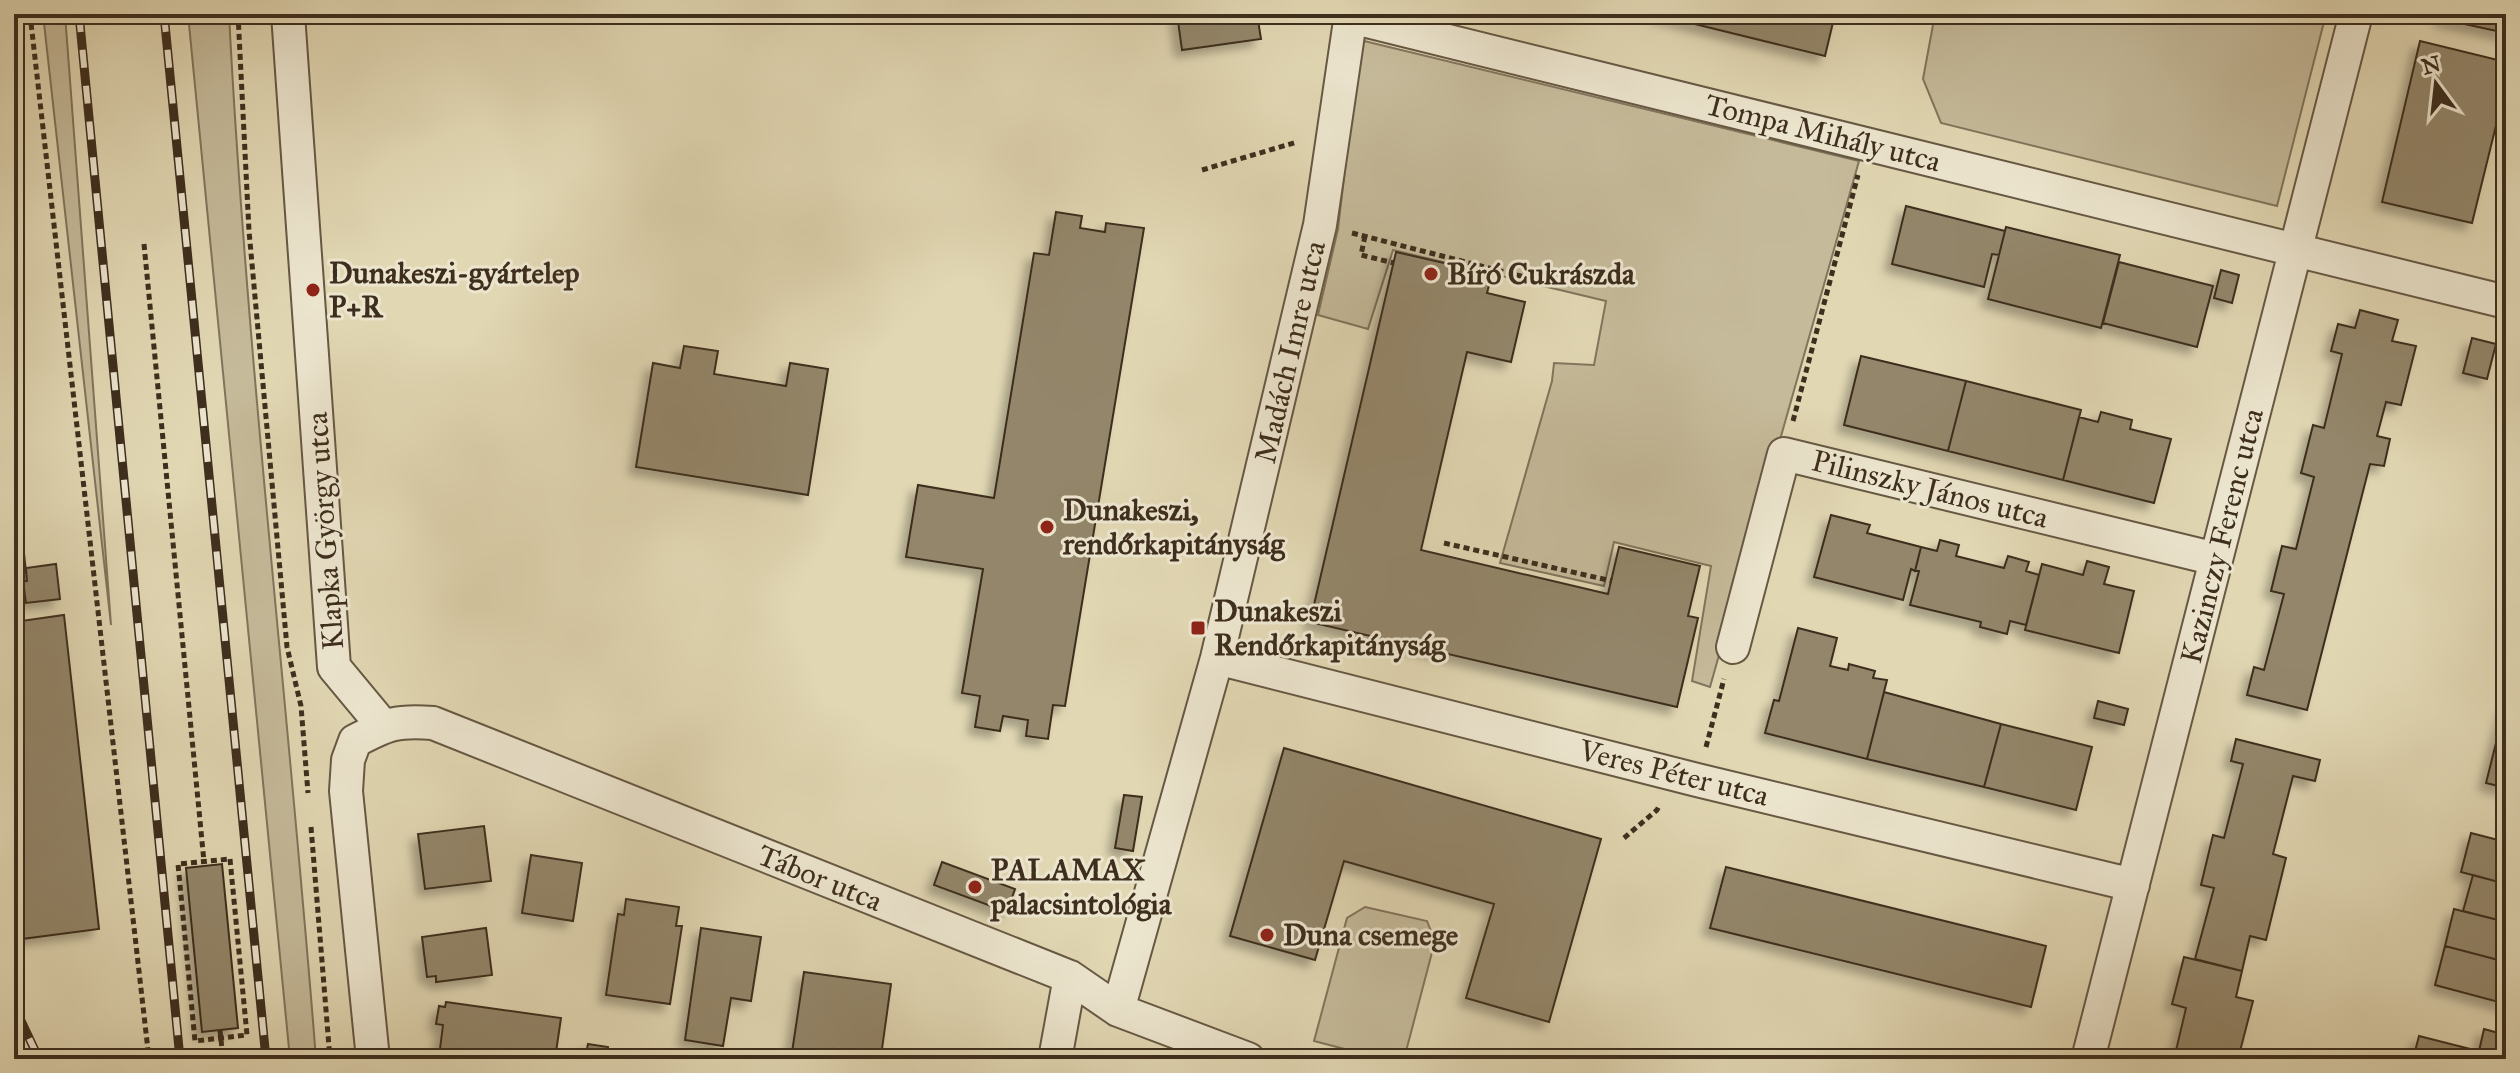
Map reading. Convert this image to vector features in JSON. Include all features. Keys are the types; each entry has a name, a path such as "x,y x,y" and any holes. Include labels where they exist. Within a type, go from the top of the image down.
{"street":[{"name":"Klapka György utca","path":"288,14 334,667 383,726"},
{"name":"Kazinczy Ferenc utca","path":"2088,1059 2356,14"},
{"name":"Tompa Mihály utca","path":"1351,15 2506,302"},
{"name":"Madách Imre utca","path":"1118,1010 1217,658 1320,225 1351,15"},
{"name":"Pilinszky János utca","path":"1733,647 1784,454 2216,559"},
{"name":"Veres Péter utca","path":"1217,658 1697,780 2133,885"},
{"name":"Tábor utca","path":"383,726 405,721 433,723 1070,977 1118,1010 1248,1059"},
{"path":"373,1059 346,791 348,760 355,741 383,726"},
{"path":"1055,1059 1070,977"}],"path":[{"path":"30,14 149,1059"},
{"path":"238,14 249,231 287,647 301,706 308,798"},
{"path":"1202,170 1299,141 1332,145"},
{"path":"1784,454 1866,144"},
{"path":"1320,225 1548,283"},
{"path":"1365,236 1361,255 1394,263"},
{"path":"144,244 204,862"},
{"path":"1444,543 1612,581"},
{"path":"1697,780 1733,647"},
{"path":"310,813 330,1059"},
{"path":"230,859 247,1035 221,1038 195,1041 178,864 230,859"},
{"path":"220,1030 223,1059"}],"shaded area":[{"path":"43,14 65,14 111,625"},
{"path":"188,14 229,14 246,276 316,1059 290,1059"},
{"path":"1935,14 2326,14 2277,206 1941,123 1923,79"},
{"path":"1360,40 1859,161 1710,687 1692,681 1711,566 1614,542 1604,586 1500,563 1552,381 1554,363 1594,365 1606,301 1393,250 1368,329 1318,315 1338,229"},
{"path":"1365,907 1427,921 1435,941 1404,1059 1383,1059 1314,1041 1347,918"}],"building":[{"path":"1177,14 1257,14 1261,39 1182,50"},
{"path":"1654,14 1835,14 1825,56"},
{"path":"2442,14 2506,14 2506,33 2441,19"},
{"path":"2420,41 2506,62 2506,85 2472,223 2382,202"},
{"path":"1906,206 2005,231 1999,255 1992,254 1984,287 1892,264"},
{"path":"1056,212 1082,216 1080,228 1105,232 1106,223 1144,228 1065,706 1053,705 1048,739 1026,736 1028,720 1003,716 1000,731 975,727 980,696 962,693 983,569 906,557 918,485 994,498 1034,253 1049,255"},
{"path":"2006,227 2120,255 2101,328 1988,299"},
{"path":"1396,252 1492,274 1487,293 1525,302 1511,362 1467,352 1421,550 1608,594 1619,547 1700,566 1688,616 1698,618 1677,707 1310,622"},
{"path":"2119,262 2213,286 2197,347 2103,323"},
{"path":"2221,270 2239,275 2232,303 2214,298"},
{"path":"2360,310 2398,320 2392,341 2416,346 2401,405 2386,402 2377,436 2390,439 2384,466 2370,464 2307,710 2247,695 2254,667 2264,670 2284,594 2271,591 2282,546 2296,549 2314,477 2301,473 2313,425 2324,428 2342,354 2331,351 2338,324 2355,328"},
{"path":"2472,338 2496,344 2487,379 2463,373"},
{"path":"684,346 718,351 714,374 786,386 790,363 828,369 808,495 636,467 653,363 680,368"},
{"path":"1861,356 1966,381 1948,451 1844,425"},
{"path":"1966,381 2081,410 2063,480 1948,451"},
{"path":"2101,412 2132,420 2130,429 2171,439 2154,503 2063,480 2079,417 2098,422"},
{"path":"14,462 27,581 14,582"},
{"path":"1831,515 1870,525 1867,533 1921,547 1903,600 1814,577"},
{"path":"1940,540 1959,545 1956,556 2004,568 2008,556 2029,562 2026,571 2039,575 2026,625 2010,621 2007,634 1980,627 1981,622 1910,605 1919,571 1915,571 1921,547 1937,551"},
{"path":"2087,561 2109,567 2104,584 2134,591 2119,653 2025,630 2042,564 2083,575"},
{"path":"56,564 60,599 26,603 23,581 27,581 26,568"},
{"path":"64,615 99,929 14,940 14,622"},
{"path":"1798,628 1837,638 1830,666 1848,670 1849,664 1875,671 1873,678 1887,680 1867,759 1765,733 1774,700 1779,701"},
{"path":"1884,692 2001,724 1984,787 1867,759"},
{"path":"2098,701 2128,709 2124,725 2094,718"},
{"path":"2506,704 2506,745 2496,743"},
{"path":"2001,724 2092,747 2076,810 1984,787"},
{"path":"2236,739 2320,760 2315,781 2293,776 2273,854 2286,858 2266,940 2250,936 2242,971 2195,959 2214,888 2201,885 2213,835 2224,838 2243,764 2231,761"},
{"path":"2496,743 2506,745 2506,788 2486,783"},
{"path":"1284,748 1601,839 1549,1022 1466,998 1494,904 1344,861 1315,960 1230,936"},
{"path":"1124,795 1142,797 1133,851 1115,848"},
{"path":"484,826 491,881 425,889 418,834"},
{"path":"2471,833 2506,842 2506,884 2461,872"},
{"path":"531,855 582,863 573,921 522,913"},
{"name":"PALAMAX palacsintológia","path":"942,862 1015,889 1007,912 934,885"},
{"path":"222,864 238,1028 202,1032 186,868"},
{"path":"1726,867 2046,946 2031,1007 1710,928"},
{"path":"2473,875 2506,884 2506,922 2463,911"},
{"path":"626,899 679,907 676,926 682,926 670,1004 606,995 618,914 624,915"},
{"path":"2454,909 2506,922 2506,962 2445,946"},
{"path":"486,928 492,975 436,982 436,976 427,977 422,937"},
{"path":"701,928 761,937 751,1001 731,998 723,1046 685,1040"},
{"path":"2445,946 2506,962 2506,1004 2435,985"},
{"path":"2184,957 2242,971 2236,997 2253,1001 2238,1059 2174,1059 2186,1008 2172,1004"},
{"path":"804,972 891,984 881,1056 834,1049 832,1059 791,1059"},
{"path":"446,1002 561,1018 555,1059 461,1059 462,1052 440,1049 443,1025 436,1024 439,1006 445,1007"},
{"path":"2484,1029 2506,1035 2506,1058 2479,1051"},
{"path":"2419,1036 2506,1058 2506,1059 2413,1059"},
{"path":"588,1044 608,1047 606,1059 585,1059"}],"railway":[{"path":"79,14 180,1059"},
{"path":"164,14 266,1059"},
{"path":"14,1006 39,1059"}],"place":[{"name":"Bíró Cukrászda","path":"1431,274"},
{"name":"Dunakeszi-gyártelep P+R","path":"313,290"},
{"name":"Dunakeszi, rendőrkapitányság","path":"1047,527"},
{"name":"Dunakeszi Rendőrkapitányság","path":"1198,628"},
{"name":"PALAMAX palacsintológia","path":"975,887"},
{"name":"Duna csemege","path":"1267,935"}]}
